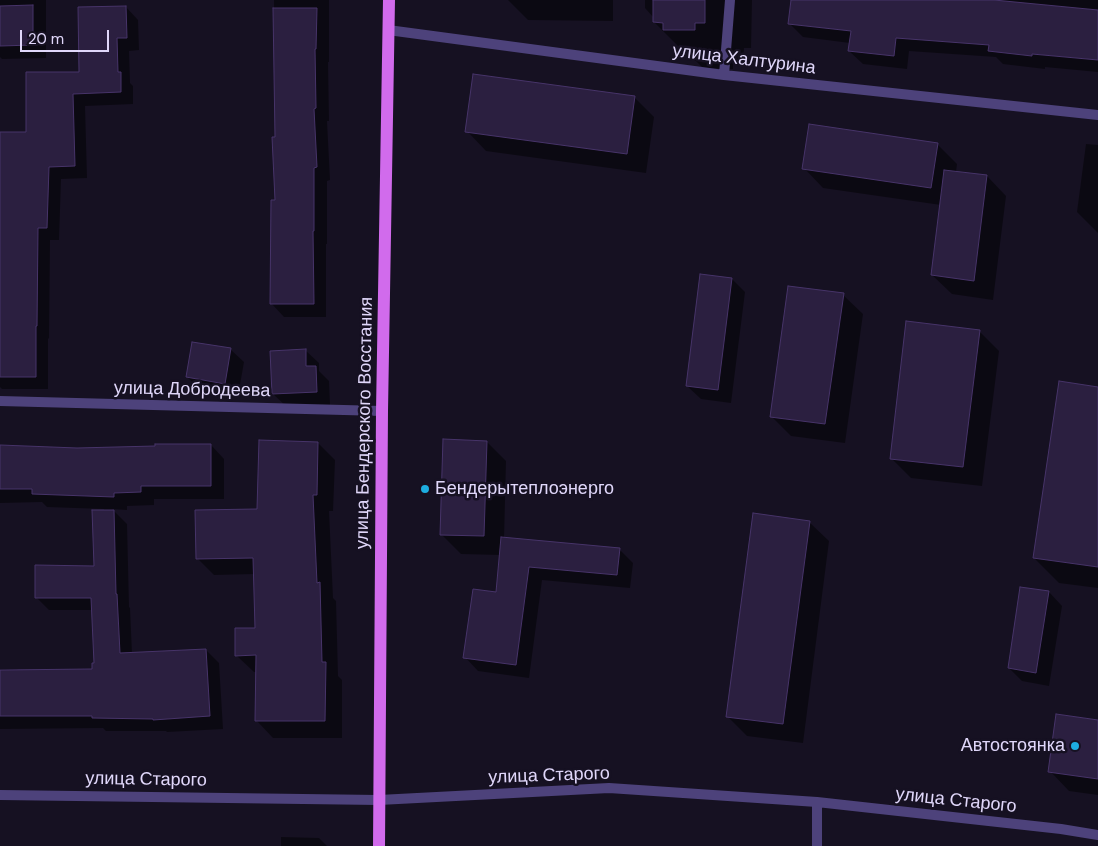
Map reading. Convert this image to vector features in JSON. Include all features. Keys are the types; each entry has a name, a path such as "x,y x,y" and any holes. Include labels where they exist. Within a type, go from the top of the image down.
{"main road":[{"name":"улица Бендерского Восстания","path":"379,846 382,411 389,0"}],"street":[{"path":"724,75 730,0"},
{"name":"улица Халтурина","path":"388,30 724,75 1098,115"},
{"name":"улица Добродеева","path":"0,401 382,411"},
{"name":"улица Старого","path":"0,795 379,800 609,788 817,802 1061,829 1098,835"},
{"path":"817,802 817,846"}],"building":[{"path":"653,0 705,0 705,23 695,23 695,30 663,30 663,23 653,22"},
{"path":"791,0 994,0 1098,10 1098,60 1032,54 1032,56 988,51 989,45 896,38 894,56 848,51 851,31 788,24"},
{"path":"33,5 33,45 0,46 0,6"},
{"path":"126,6 127,38 117,38 118,72 121,72 121,92 73,94 75,166 49,167 47,228 38,228 36,377 0,377 0,132 26,132 26,72 79,72 78,7"},
{"path":"273,8 317,8 315,49 316,108 314,109 317,167 314,168 314,304 270,304 271,200 275,200 272,137 275,137"},
{"path":"473,74 635,96 627,154 465,132"},
{"path":"809,124 938,143 931,188 802,169"},
{"path":"944,170 987,175 974,281 931,275"},
{"path":"700,274 732,278 718,390 686,386"},
{"path":"788,286 844,293 825,424 770,417"},
{"path":"906,321 980,330 963,467 890,459"},
{"path":"192,342 231,348 225,384 186,377"},
{"path":"306,349 306,366 316,366 317,392 272,394 270,351"},
{"path":"1059,381 1098,387 1098,567 1033,558"},
{"path":"443,439 487,441 484,536 440,535"},
{"path":"259,440 318,442 317,495 313,495 317,583 320,582 322,662 326,662 325,721 255,721 256,655 235,656 235,628 255,628 253,558 196,559 195,510 257,509"},
{"path":"155,444 211,444 211,486 141,486 141,492 114,493 114,497 32,494 32,489 0,489 0,445 77,448 155,446"},
{"path":"92,510 114,510 116,594 120,653 206,649 210,716 153,720 92,718 92,716 0,716 0,670 92,669 92,663 94,663 91,598 35,598 35,565 94,566"},
{"path":"753,513 810,521 783,724 726,717"},
{"path":"501,537 620,548 617,575 529,567 516,665 463,658 473,589 496,592"},
{"path":"1020,587 1049,591 1036,673 1008,668"},
{"name":"Автостоянка","path":"1056,714 1098,720 1098,779 1048,772"}],"place":[{"name":"Бендерытеплоэнерго","path":"425,489"},
{"name":"Автостоянка","path":"1075,746"}]}
